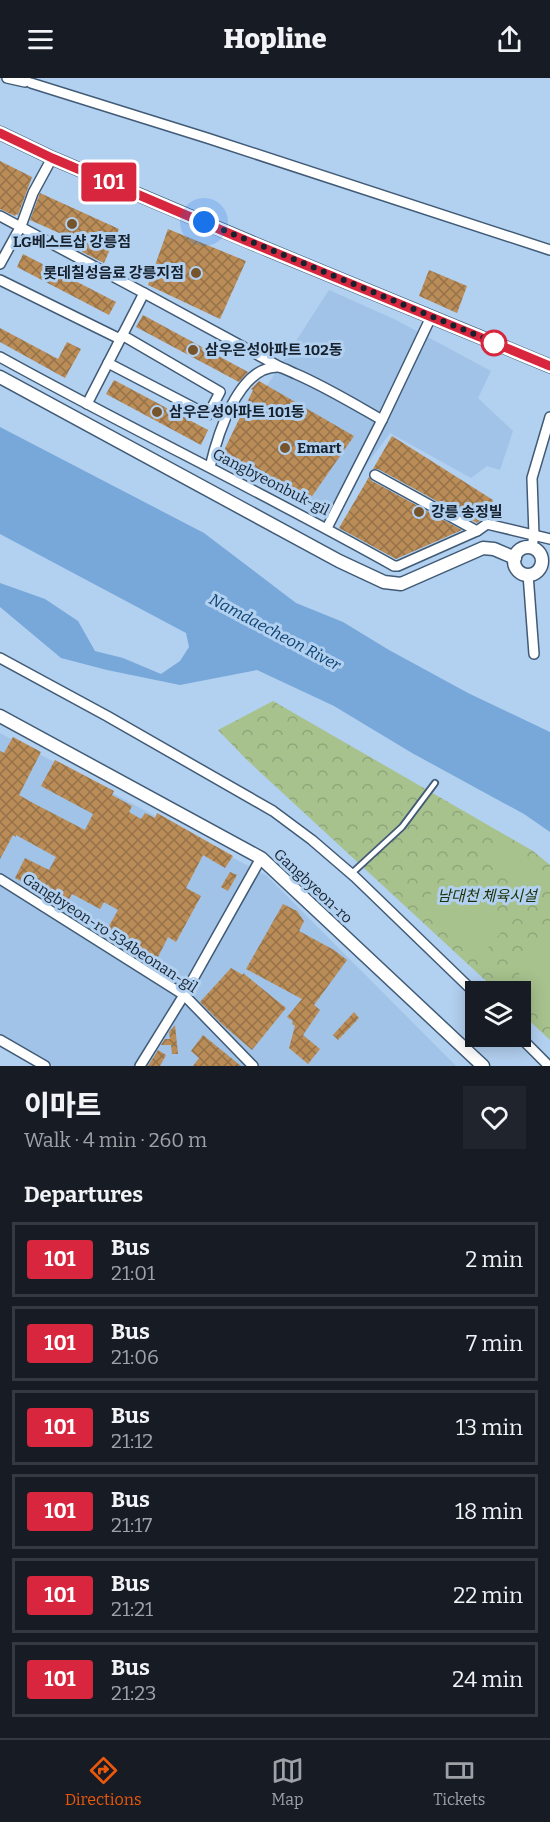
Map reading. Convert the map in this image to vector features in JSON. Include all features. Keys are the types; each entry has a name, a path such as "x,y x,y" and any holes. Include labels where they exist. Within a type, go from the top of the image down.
{"street":[{"path":"7,78 29,81 550,250"},
{"path":"0,134 52,158 550,366"},
{"path":"0,264 21,226 33,194 52,158"},
{"path":"0,216 382,420"},
{"path":"0,280 121,337 220,392 208,415 108,363"},
{"path":"87,404 144,293"},
{"path":"327,528 431,317"},
{"name":"Gangbyeonbuk-gil","path":"0,357 327,528 394,566 477,531 487,524 533,541 550,539"},
{"path":"210,467 217,437 238,392 261,371 279,367"},
{"path":"0,377 339,561 384,582 401,584 483,548 494,549 515,558"},
{"path":"533,541 520,550 515,558 516,567 523,573 537,572 546,566 533,541 531,478 550,417"},
{"path":"375,475 477,531"},
{"path":"528,574 534,654"},
{"path":"0,658 108,716 273,812 312,840 351,874 465,983"},
{"name":"Gangbyeon-ro","path":"1,718 261,858 483,1066"},
{"path":"140,1066 184,995 261,858"},
{"name":"Gangbyeon-ro 534beonan-gil","path":"0,879 184,995 253,1066"},
{"path":"0,1040 38,1064"},
{"path":"530,1047 549,1066"}],"lane":[{"path":"351,874 402,827 435,783"}],"shaded area":[{"path":"329,290 396,320 491,371 478,398 513,431 500,470 487,466 471,478 390,433 332,511 222,455"},
{"path":"0,733 267,876 456,1066 53,1066 42,1057 0,1034"}],"green space":[{"name":"남대천 체육시설","path":"273,701 533,851 550,865 550,1040 531,1022 531,981 486,981 246,759 218,730"},
{"path":"502,835 548,877 529,900 482,858"},
{"path":"448,876 505,928 480,957 422,903"},
{"path":"550,939 550,1010 531,1011 531,981 516,981 527,963"}],"water":[{"name":"Namdaecheon River","path":"0,427 204,533 296,603 343,622 468,693 550,732 550,832 524,814 412,753 334,706 257,670 180,685 61,658 0,607 0,583 45,599 78,621 95,651 123,658 161,674 180,661 189,647 186,633 0,534"}],"building":[{"path":"0,161 32,177 18,215 15,216 0,209"},
{"name":"LG베스트샵 강릉점","path":"40,193 119,229 104,263 82,252 86,245 30,220"},
{"name":"롯데칠성음료 강릉지점","path":"168,229 246,261 220,319 148,285"},
{"path":"23,254 116,302 109,315 17,267"},
{"path":"429,270 467,286 457,313 419,296"},
{"name":"삼우은성아파트 102동","path":"143,315 248,372 239,382 136,327"},
{"path":"0,328 58,359 67,342 81,349 65,378 0,342"},
{"name":"삼우은성아파트 101동","path":"114,380 208,430 201,445 106,394"},
{"name":"Emart","path":"259,381 354,436 308,502 219,461 253,390 251,389"},
{"path":"392,436 493,500 489,518 484,518 477,523 378,469 373,469"},
{"path":"369,477 372,481 462,530 396,559 339,528"},
{"path":"13,737 41,752 19,795 33,803 85,830 93,814 41,786 55,760 114,791 112,795 132,806 129,812 141,819 145,813 155,818 157,813 233,856 225,868 203,855 186,888 201,896 176,942 168,937 155,963 105,933 118,910 104,902 100,909 72,894 67,903 58,898 56,900 15,878 25,858 49,870 56,857 13,835 0,859 0,751 4,753"},
{"path":"230,872 237,875 228,891 221,887"},
{"path":"283,904 297,911 304,921 299,931 334,950 347,960 314,1005 320,1010 303,1035 320,1049 308,1064 289,1048 295,1026 292,1024 293,1021 287,1017 302,999 246,969"},
{"path":"231,968 243,975 243,973 286,1008 252,1050 200,1002"},
{"path":"354,1012 359,1018 338,1040 333,1035"},
{"path":"175,1025 178,1054 172,1054 171,1045 161,1045 165,1039 170,1039 169,1032"},
{"path":"203,1035 241,1066 193,1066 199,1058 191,1051"},
{"path":"158,1050 166,1055 160,1066 148,1066"}],"bus line":[{"name":"101","path":"0,133 52,158 247,241 550,366"}],"place":[{"name":"LG베스트샵 강릉점","path":"72,224"},
{"name":"롯데칠성음료 강릉지점","path":"196,273"},
{"name":"삼우은성아파트 102동","path":"193,350"},
{"name":"삼우은성아파트 101동","path":"157,412"},
{"name":"Emart","path":"285,448"},
{"name":"강릉 송정빌","path":"419,512"}],"route":[{"path":"204,222 503,346 494,343"}]}
